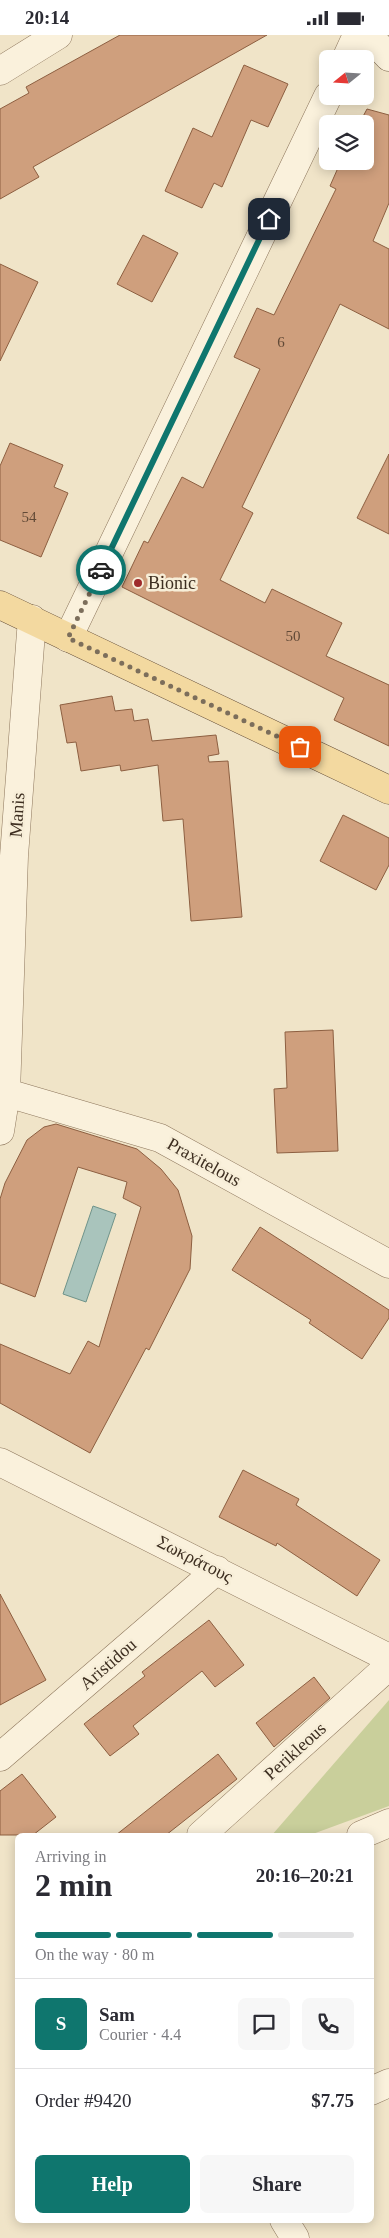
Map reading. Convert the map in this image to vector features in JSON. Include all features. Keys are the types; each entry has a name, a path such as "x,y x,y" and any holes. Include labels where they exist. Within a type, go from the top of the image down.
{"main road":[{"path":"0,605 389,790"}],"street":[{"path":"0,71 58,35"},
{"path":"350,50 358,35"},
{"path":"368,35 389,57"},
{"path":"68,638 324,105"},
{"name":"Manis","path":"0,1131 14,856 32,619"},
{"name":"Praxitelous","path":"3,1092 160,1138 389,1264"},
{"name":"Σωκράτους","path":"0,1462 389,1658"},
{"name":"Aristidou","path":"0,1757 217,1570"},
{"name":"Perikleous","path":"204,1833 389,1667"},
{"path":"366,1833 389,1823"},
{"path":"374,2090 389,2083"},
{"path":"286,2223 296,2238"}],"green space":[{"path":"389,1700 389,1806 315,1833 274,1833"}],"water":[{"path":"93,1206 116,1214 86,1302 63,1294"}],"building":[{"path":"120,35 267,35 33,167 39,177 0,199 0,109 29,93 26,87"},
{"path":"244,65 288,84 268,127 251,120 222,187 214,183 202,208 165,191 193,128 212,137"},
{"path":"367,109 389,115 389,203 373,241 389,249 389,329 340,304 242,507 253,513 220,580 265,603 272,589 342,623 326,656 389,685 389,746 334,720 344,698 122,587 144,541 148,543 182,477 203,488 260,369 234,357 257,308 274,315 336,189 330,186 337,170 374,170 374,115 364,115"},
{"path":"143,235 178,253 152,302 117,284"},
{"path":"0,264 38,282 0,361"},
{"path":"10,443 63,465 54,487 68,493 41,557 0,540 0,466"},
{"path":"389,454 389,534 357,518"},
{"path":"112,696 115,711 132,709 134,721 148,719 152,741 216,735 219,754 208,756 209,762 228,761 242,917 191,921 183,819 163,821 158,765 121,771 120,765 81,771 76,742 67,743 60,705"},
{"path":"343,815 389,838 389,865 376,890 320,861"},
{"path":"333,1030 338,1151 277,1153 274,1089 287,1088 285,1032"},
{"path":"56,1124 137,1149 161,1169 178,1190 192,1236 190,1269 149,1350 146,1348 90,1453 0,1403 0,1344 70,1374 88,1341 99,1347 141,1207 123,1198 127,1182 78,1167 35,1297 0,1283 0,1199 5,1183 27,1140 44,1127"},
{"path":"260,1227 389,1310 389,1318 362,1359 309,1323 311,1320 232,1270"},
{"path":"243,1470 299,1499 296,1505 380,1560 357,1596 277,1543 276,1546 219,1517"},
{"path":"0,1594 46,1680 0,1705"},
{"path":"209,1620 244,1665 215,1687 202,1671 133,1726 139,1734 110,1756 84,1724 145,1676 142,1672"},
{"path":"314,1677 330,1698 274,1747 256,1723"},
{"path":"218,1754 237,1779 169,1833 119,1833"},
{"path":"22,1774 56,1817 36,1833 0,1835 0,1791"}],"way so far":[{"path":"101,570 68,638 300,747"}],"place":[{"name":"Bionic","path":"138,583"}],"route":[{"path":"101,570 269,219"}]}
